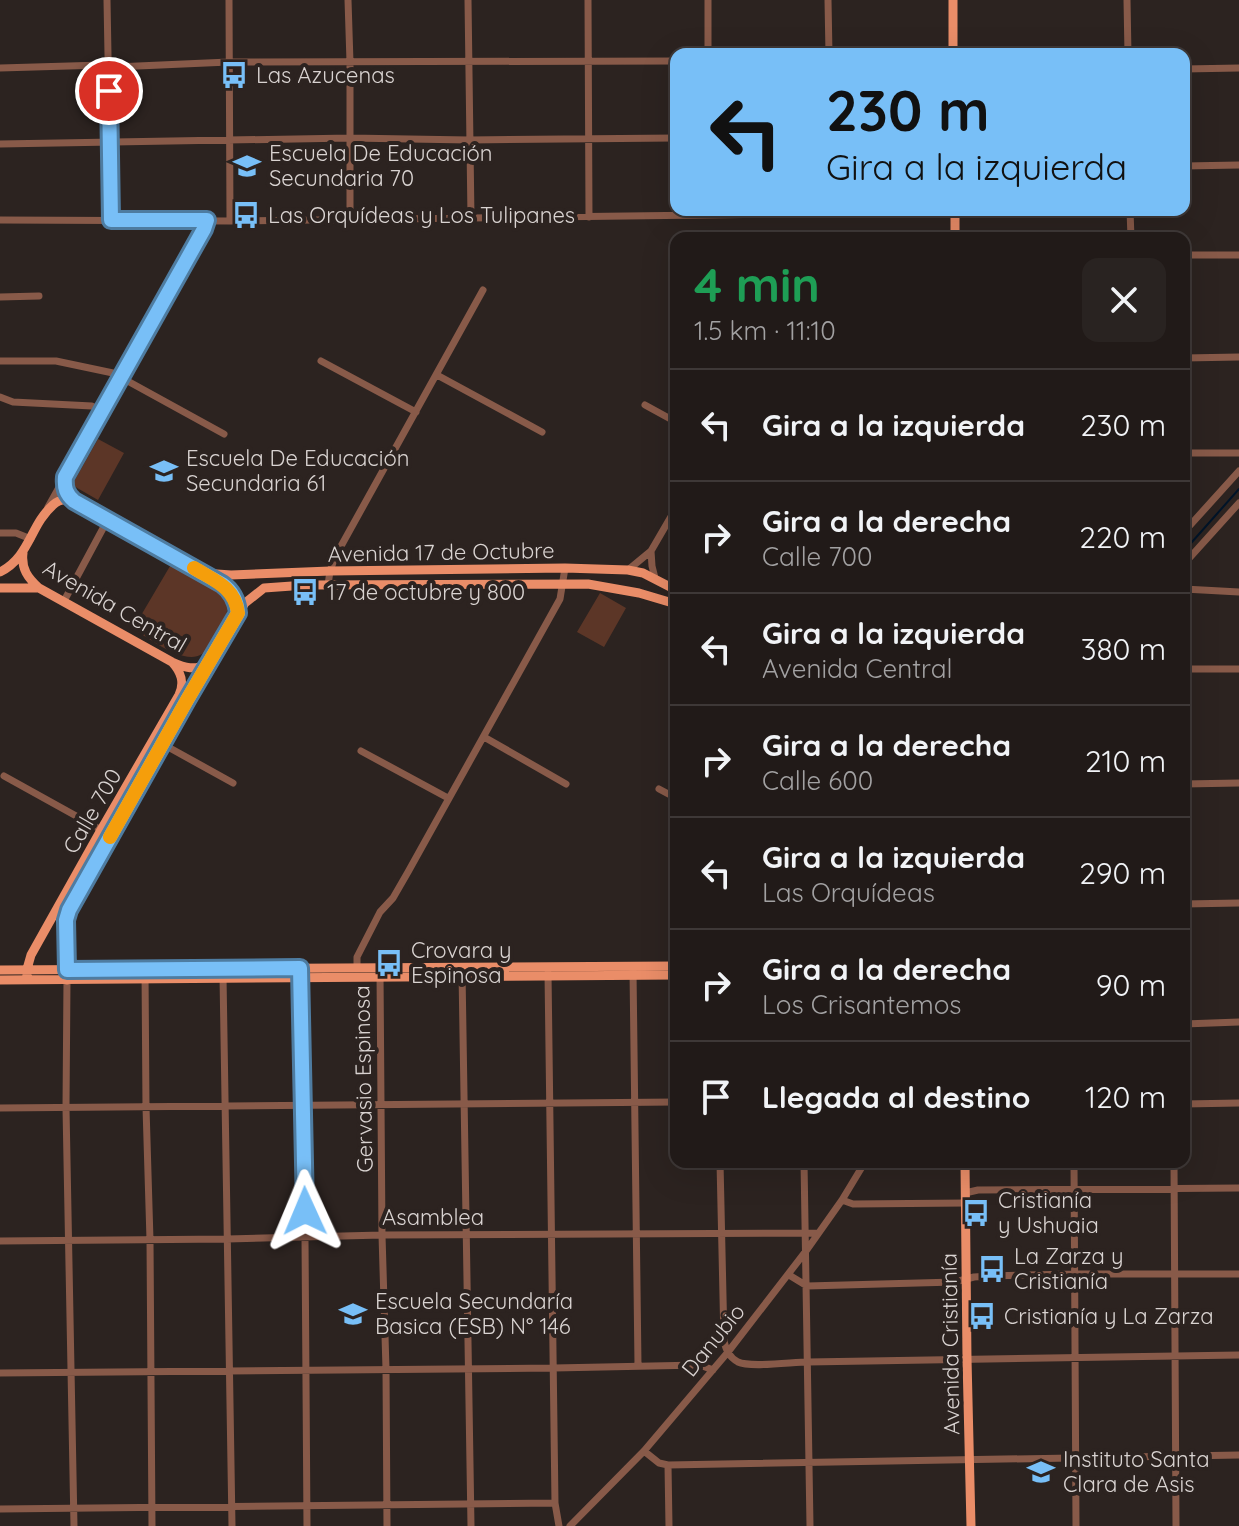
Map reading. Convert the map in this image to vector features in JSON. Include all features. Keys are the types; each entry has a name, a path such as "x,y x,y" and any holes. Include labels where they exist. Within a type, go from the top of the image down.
{"main road":[{"path":"953,0 953,48"},
{"path":"0,572 23,553 45,513 57,501 66,499 108,519 227,588 235,600 238,613"},
{"name":"Avenida Central","path":"23,553 27,576 39,588 172,662 189,669 208,663"},
{"name":"Avenida 17 de Octubre","path":"203,573 565,568 628,570 643,573 670,586"},
{"name":"Avenida 17 de Octubre","path":"238,613 251,596 264,588 328,585 588,584 670,602"},
{"path":"0,588 39,588"},
{"name":"Calle 700","path":"27,975 31,955 238,613"},
{"name":"Calle 700","path":"158,741 181,691 180,673 172,662"},
{"name":"Calle 700","path":"67,975 68,915 106,833"},
{"path":"300,972 357,967 380,972"},
{"path":"0,970 27,975 145,975 633,970 670,967"},
{"path":"633,970 670,974"},
{"path":"0,980 27,975"},
{"name":"Avenida Cristianía","path":"965,1168 971,1526"}],"street":[{"path":"107,0 111,220"},
{"path":"229,0 230,221"},
{"path":"348,0 350,219"},
{"path":"468,0 471,218"},
{"path":"588,0 589,217"},
{"path":"708,0 708,48"},
{"path":"828,0 829,48"},
{"path":"1127,0 1128,48"},
{"path":"0,68 229,62 670,61"},
{"path":"1190,69 1239,68"},
{"path":"0,144 350,138 670,138"},
{"path":"1190,166 1239,165"},
{"path":"0,220 230,221 670,214"},
{"path":"45,513 207,220"},
{"path":"1190,255 1239,255"},
{"path":"328,585 335,557 483,290"},
{"path":"0,297 39,296"},
{"path":"1190,358 1239,357"},
{"path":"0,361 56,361 121,375 224,434"},
{"path":"321,361 416,412"},
{"path":"437,375 542,432"},
{"path":"0,397 13,402 92,406 101,411"},
{"path":"645,405 670,419"},
{"path":"1190,453 1239,453"},
{"path":"1190,525 1239,471"},
{"path":"65,477 65,491 74,501"},
{"path":"1190,558 1239,505"},
{"path":"628,570 651,551 670,518"},
{"path":"64,601 108,519"},
{"path":"0,533 16,533 31,539"},
{"path":"651,551 655,578"},
{"path":"357,967 357,957 380,912 393,898 560,599 565,568"},
{"path":"1190,589 1239,592"},
{"path":"1190,669 1239,669"},
{"path":"484,737 566,784"},
{"path":"158,741 233,783"},
{"path":"361,751 448,798"},
{"path":"4,776 106,833"},
{"path":"1190,784 1239,783"},
{"path":"659,789 670,795"},
{"path":"1190,904 1239,903"},
{"path":"633,970 638,1365"},
{"path":"462,971 471,1526"},
{"path":"548,971 555,1503 559,1526"},
{"path":"300,972 307,1526"},
{"name":"Gervasio Espinosa","path":"380,972 387,1526"},
{"path":"223,974 232,1526"},
{"path":"67,975 66,1108 74,1526"},
{"path":"145,975 152,1526"},
{"path":"1190,1024 1239,1022"},
{"path":"0,1108 670,1102"},
{"path":"1190,1104 1239,1103"},
{"path":"720,1168 724,1341 733,1359 745,1364 1239,1355"},
{"path":"804,1168 810,1526"},
{"name":"Danubio","path":"570,1526 644,1451 728,1352 789,1275 861,1168"},
{"path":"1074,1168 1076,1526"},
{"path":"1174,1168 1176,1526"},
{"path":"842,1200 853,1204 966,1198 978,1190 1239,1188"},
{"name":"Asamblea","path":"0,1241 466,1234 818,1233"},
{"path":"789,1275 807,1286 955,1282 979,1276 1239,1274"},
{"path":"0,1373 638,1365 700,1365 713,1370"},
{"path":"644,1451 659,1463 668,1465 1239,1455"},
{"path":"668,1465 669,1526"},
{"path":"0,1509 555,1503"}],"shaded area":[{"path":"98,439 124,453 98,500 72,485"},
{"path":"173,561 225,592 228,601 224,619 210,646 195,657 176,654 133,629"},
{"path":"600,593 626,608 604,647 577,632"}],"waterway":[{"path":"1190,544 1239,489"}],"slow traffic":[{"path":"110,837 238,613 235,600 227,588 194,568"}],"place":[{"name":"Las Azucenas","path":"234,75"},
{"name":"Escuela De Educación Secundaria 70","path":"247,166"},
{"name":"Las Orquídeas y Los Tulipanes","path":"246,215"},
{"name":"Escuela De Educación Secundaria 61","path":"164,471"},
{"name":"17 de octubre y 800","path":"305,592"},
{"name":"Crovara y Espinosa","path":"389,963"},
{"name":"Cristianía y Ushuaia","path":"976,1213"},
{"name":"La Zarza y Cristianía","path":"992,1269"},
{"name":"Escuela Secundaría Basica (ESB) N° 146","path":"353,1314"},
{"name":"Cristianía y La Zarza","path":"982,1316"},
{"name":"Instituto Santa Clara de Asis","path":"1041,1472"}],"route":[{"path":"109,91 111,220 207,220 65,477 64,487 74,501 222,584 232,594 238,613 69,910 66,920 67,970 300,968 305,1211"}]}
